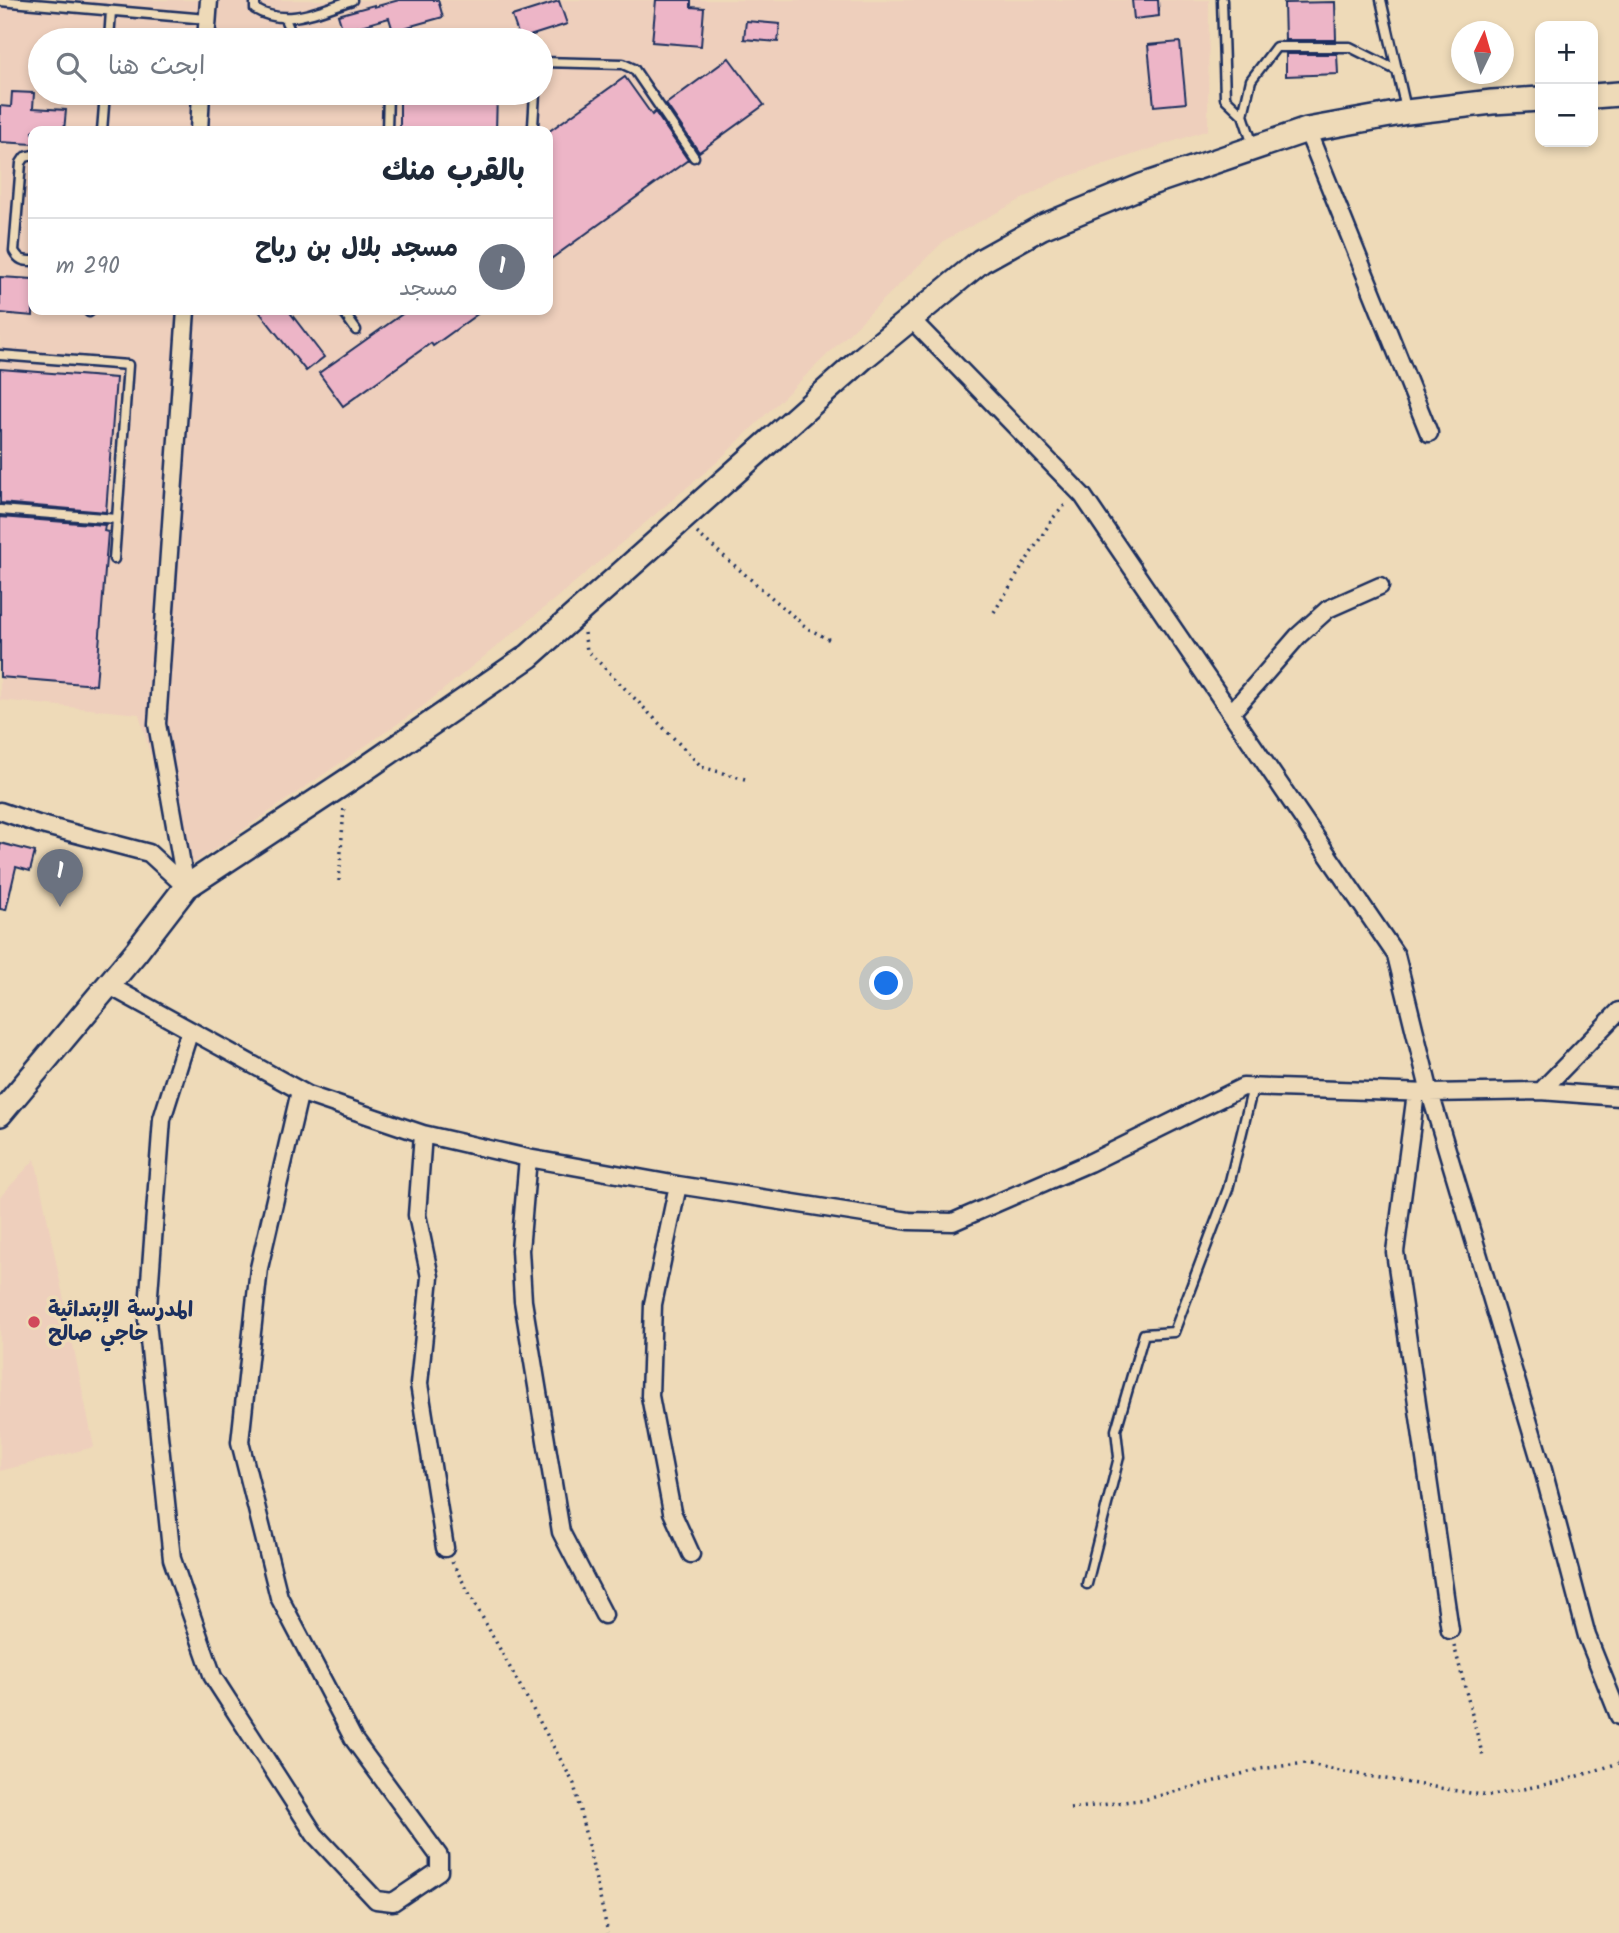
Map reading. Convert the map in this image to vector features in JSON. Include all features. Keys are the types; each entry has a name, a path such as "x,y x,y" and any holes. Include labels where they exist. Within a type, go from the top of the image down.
{"main road":[{"path":"1598,96 1619,94"},
{"path":"0,1114 186,887 345,783 529,656 864,357 982,261 1042,227 1142,186 1307,130 1407,112 1535,99"}],"street":[{"path":"207,28 209,0"},
{"path":"199,126 200,105"},
{"path":"1307,130 1429,433"},
{"path":"186,315 157,724 186,887"},
{"path":"911,319 1079,492 1395,955 1423,1093 1543,1470 1587,1636 1619,1716"},
{"path":"1231,713 1298,636 1328,608 1380,586"},
{"path":"0,811 38,824 149,853 186,887"},
{"path":"108,985 308,1095 423,1134 528,1158 678,1185 909,1221 953,1222 1089,1163 1243,1087 1423,1093 1541,1091 1619,1097"},
{"path":"1541,1091 1619,1011"},
{"path":"190,1030 162,1119 147,1321 173,1559 213,1677 315,1835 376,1900 393,1902 439,1871 439,1856 354,1740 279,1597 240,1442 259,1268 300,1091"},
{"path":"1423,1093 1395,1252 1450,1630"},
{"path":"423,1134 417,1215 430,1277 419,1384 445,1548"},
{"path":"528,1158 520,1250 523,1300 552,1478 561,1532 604,1615"},
{"path":"678,1185 653,1304 650,1396 672,1512 691,1553"}],"lane":[{"path":"255,0 256,9 265,15 285,19 352,0"},
{"path":"1222,0 1224,98 1243,115 1254,148"},
{"path":"1381,0 1407,112"},
{"path":"0,1 208,19"},
{"path":"110,28 111,11"},
{"path":"285,19 289,28"},
{"path":"1243,115 1251,80 1276,47 1350,47 1398,71"},
{"path":"553,62 623,64 634,69 694,157"},
{"path":"102,126 104,105"},
{"path":"387,126 388,105"},
{"path":"533,126 534,105"},
{"path":"28,156 21,163 14,251 18,257 28,260"},
{"path":"346,315 356,330"},
{"path":"0,355 128,365 114,559"},
{"path":"0,510 117,519"},
{"path":"1087,1584 1119,1457 1116,1430 1144,1334 1174,1332 1228,1189 1253,1087"}],"path":[{"path":"994,612 1053,518 1079,492"},
{"path":"682,520 807,628 832,641"},
{"path":"580,610 587,650 596,660 702,767 745,779"},
{"path":"339,881 345,783"},
{"path":"445,1548 574,1784 608,1933"},
{"path":"1450,1630 1483,1757"},
{"path":"1070,1809 1147,1800 1259,1769 1306,1763 1343,1772 1488,1796 1563,1781 1619,1763"}],"shaded area":[{"path":"0,0 1209,0 1208,130 1060,179 945,240 716,463 555,599 422,707 183,871 139,714 0,700"},
{"name":"المدرسة الإبتدائية حاجي صالح","path":"35,1159 94,1447 0,1471 0,1197"}],"building":[{"path":"399,0 438,0 443,17 404,28 392,28 389,18 354,28 342,28 338,15"},
{"path":"656,0 691,0 691,7 704,8 701,46 652,42"},
{"path":"1132,0 1158,0 1159,16 1134,19"},
{"path":"559,1 567,24 553,28 516,28 512,16"},
{"path":"1335,2 1336,40 1285,40 1284,3"},
{"path":"746,21 780,24 778,42 744,39"},
{"path":"1180,42 1186,103 1154,106 1148,45"},
{"path":"1286,54 1337,54 1338,74 1286,76"},
{"path":"729,58 764,105 699,152 666,104"},
{"path":"625,77 652,115 655,112 688,160 553,257 553,128"},
{"path":"12,92 28,93 28,105 33,105 33,108 66,110 64,126 28,126 28,144 0,142 0,106 11,107"},
{"path":"400,105 497,105 496,126 400,126"},
{"path":"0,277 28,279 28,315 33,316 0,313"},
{"path":"262,315 292,315 324,357 306,371"},
{"path":"401,315 476,315 433,346 431,343 343,406 319,373"},
{"path":"0,369 116,378 106,512 0,503"},
{"path":"0,517 105,525 104,531 108,532 96,685 0,677"},
{"path":"0,843 35,852 30,871 16,867 6,910 0,909"}],"place":[{"name":"مسجد بلال بن رباح","path":"60,907"},
{"name":"المدرسة الإبتدائية حاجي صالح","path":"34,1322"}]}
